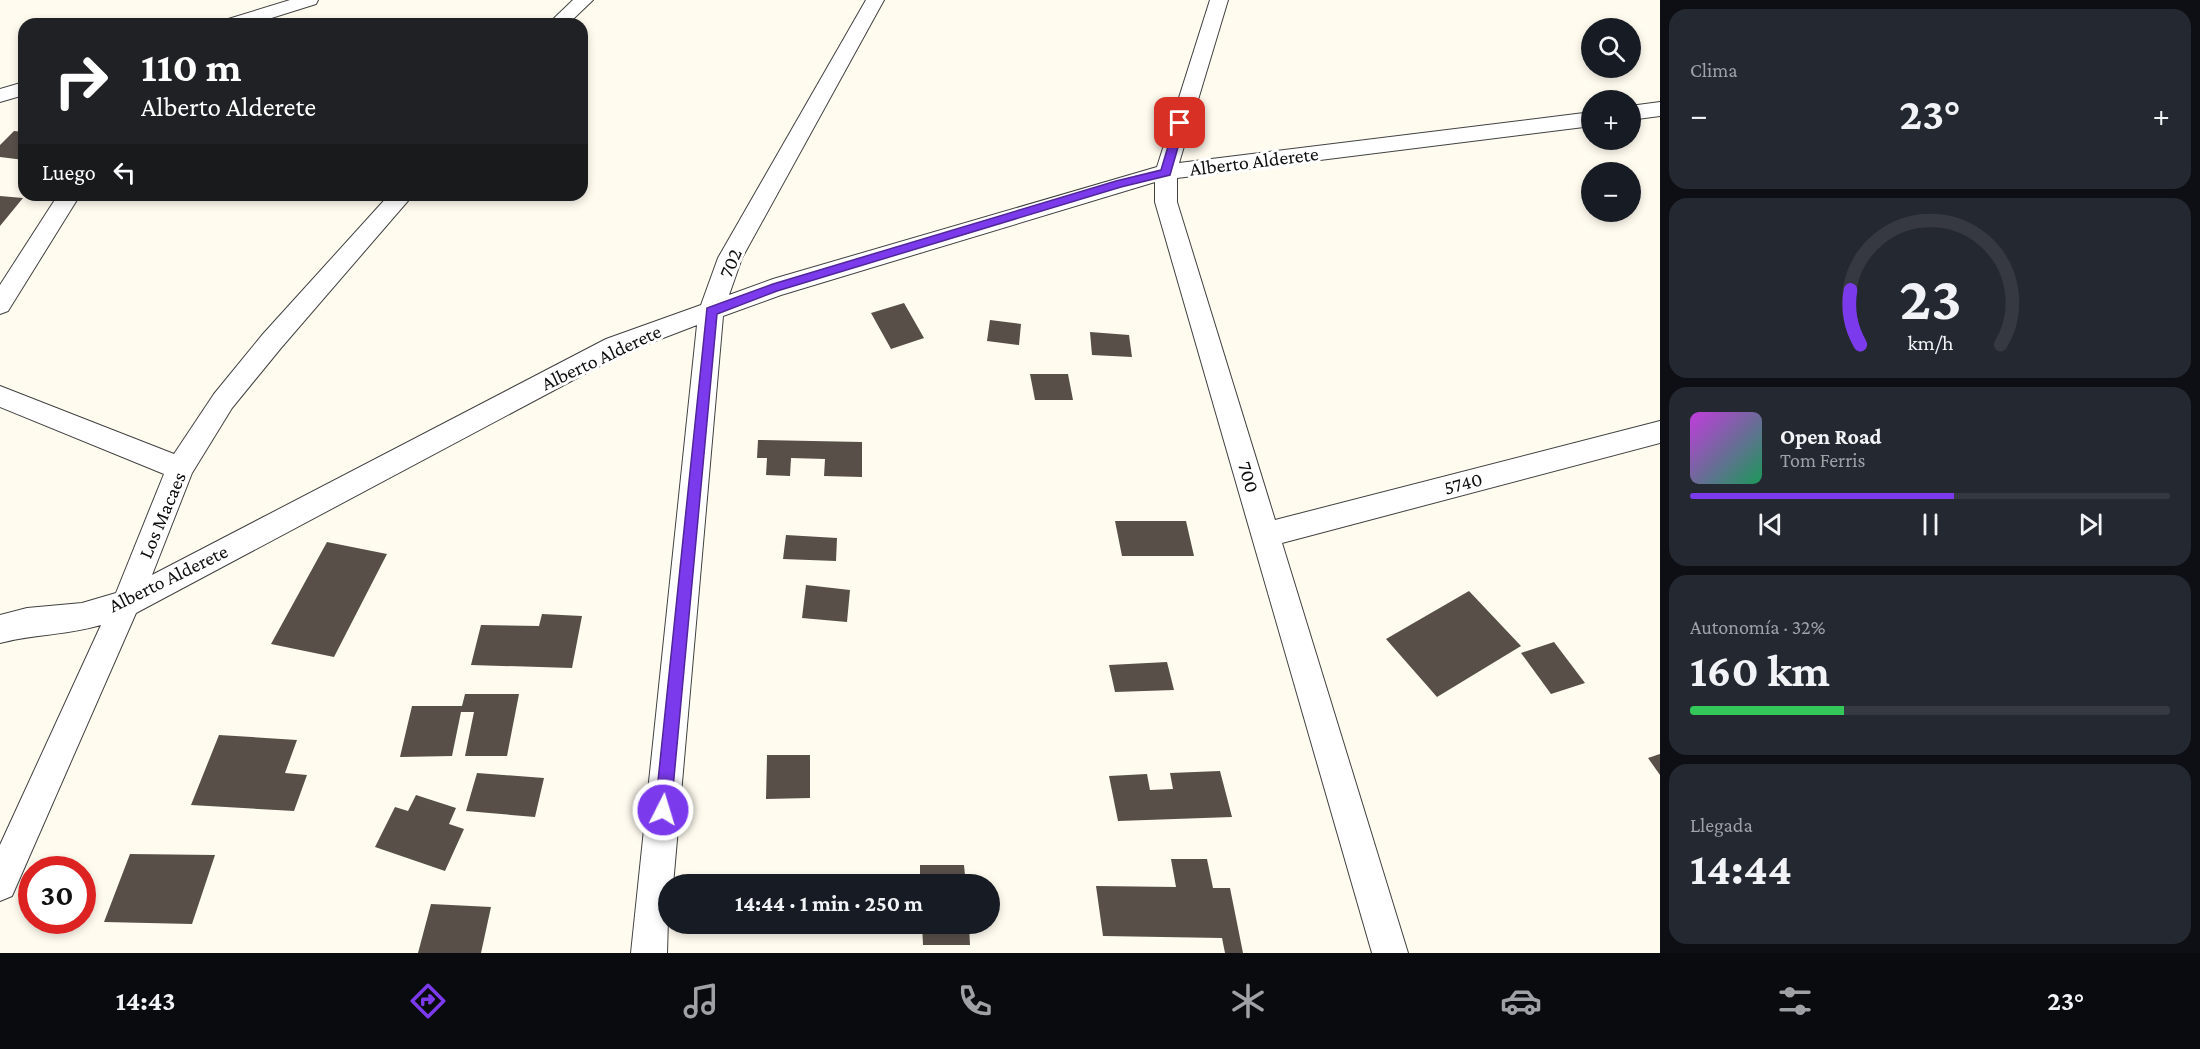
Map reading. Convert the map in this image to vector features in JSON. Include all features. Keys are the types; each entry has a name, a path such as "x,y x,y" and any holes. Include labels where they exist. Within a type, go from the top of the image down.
{"street":[{"path":"251,18 309,0"},
{"path":"564,18 584,0"},
{"name":"702","path":"649,953 711,311 730,258 875,0"},
{"name":"700","path":"1219,0 1166,172 1166,201 1390,953"},
{"path":"0,96 18,90"},
{"path":"1641,112 1660,109"},
{"name":"Alberto Alderete","path":"0,629 27,622 82,617 126,603 615,346 784,285 1119,184 1166,172 1581,120"},
{"path":"0,305 65,201"},
{"name":"Los Macaes","path":"0,884 126,603 180,468 230,392 272,341 397,201"},
{"path":"0,396 180,468"},
{"name":"5740","path":"1266,535 1660,432"}],"building":[{"path":"14,131 18,131 18,159 0,157 0,145"},
{"path":"0,196 18,198 18,201 21,201 0,226"},
{"path":"904,303 924,338 891,349 871,313"},
{"path":"990,320 1021,324 1019,345 987,341"},
{"path":"1090,332 1129,335 1132,357 1092,355"},
{"path":"1030,374 1068,374 1073,400 1035,400"},
{"path":"758,440 862,442 862,477 824,476 825,459 791,458 790,476 766,475 767,458 757,458"},
{"path":"1115,521 1186,521 1194,556 1122,556"},
{"path":"786,535 837,538 836,561 783,559"},
{"path":"327,542 387,554 334,657 271,644"},
{"path":"806,585 850,590 847,622 802,618"},
{"path":"1469,591 1521,646 1437,697 1386,639"},
{"path":"542,614 582,616 572,668 471,665 481,625 539,626"},
{"path":"1554,642 1585,683 1551,694 1521,653"},
{"path":"1167,662 1174,690 1115,692 1109,665"},
{"path":"465,694 519,694 507,756 465,756 474,712 461,712 452,756 400,757 412,706 462,706"},
{"path":"219,735 297,740 285,773 307,775 294,811 191,805"},
{"path":"1660,754 1660,775 1648,758"},
{"path":"767,755 810,755 810,798 766,799"},
{"path":"1220,771 1232,817 1118,821 1109,776 1147,774 1150,790 1173,789 1170,773"},
{"path":"477,773 544,778 535,817 466,811"},
{"path":"416,795 456,808 449,824 464,829 445,871 375,847 395,807 408,811"},
{"path":"130,854 215,855 192,924 104,922"},
{"path":"1171,859 1207,859 1213,888 1230,888 1243,953 1225,953 1222,938 1103,936 1096,886 1176,887"},
{"path":"920,865 964,865 965,874 920,874"},
{"path":"431,904 491,907 481,953 418,953"},
{"path":"922,934 969,934 970,945 923,945"}],"route":[{"path":"663,810 711,311 773,288 1166,172 1180,123"}]}
